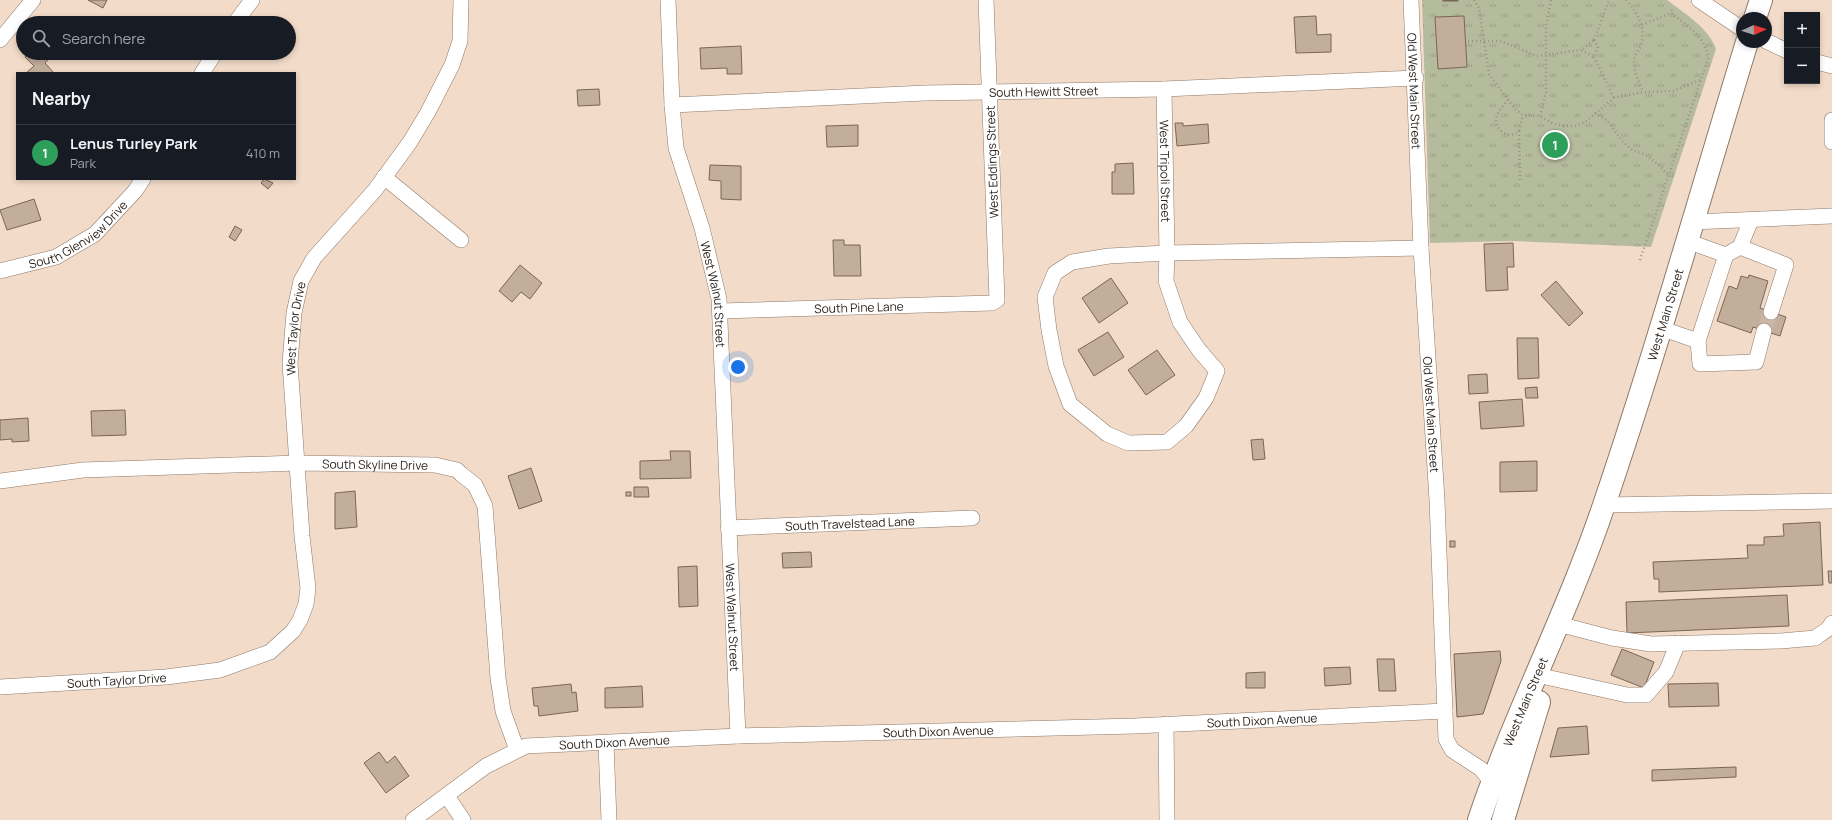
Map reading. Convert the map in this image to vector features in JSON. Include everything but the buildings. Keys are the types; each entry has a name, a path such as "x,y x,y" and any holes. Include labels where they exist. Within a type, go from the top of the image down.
{"highway":[{"path":"1757,12 1761,0"},
{"name":"West Main Street","path":"1479,820 1492,784 1574,584 1604,505 1690,231 1745,48"},
{"name":"West Main Street","path":"1506,811 1574,584"}],"street":[{"path":"20,16 33,0"},
{"path":"240,16 252,0"},
{"name":"West Taylor Drive","path":"232,667 270,652 293,631 300,620 306,604 308,588 302,536 290,363 294,313 301,281 314,258 384,178 410,142 428,112 452,65 460,41 461,0"},
{"name":"West Walnut Street","path":"668,0 672,105 676,148 702,228 719,299 738,736"},
{"name":"West Eddings Street","path":"986,0 997,300"},
{"name":"Old West Main Street","path":"1411,0 1416,78 1421,248 1437,500 1446,740 1452,750 1481,769 1492,784 1506,811"},
{"path":"1699,0 1736,25"},
{"path":"0,40 16,21"},
{"path":"1772,44 1784,50"},
{"path":"203,72 211,60"},
{"path":"1820,63 1832,66"},
{"name":"South Hewitt Street","path":"672,105 990,92 1164,89 1416,78"},
{"name":"West Tripoli Street","path":"1164,89 1167,253"},
{"path":"1832,120 1832,142"},
{"path":"384,178 461,240"},
{"name":"South Glenview Drive","path":"0,271 56,257 95,234 135,191 142,180"},
{"path":"1690,231 1751,220 1832,216"},
{"path":"1751,220 1740,247 1726,255 1698,341 1700,364 1756,362 1764,331"},
{"path":"1690,231 1726,255"},
{"path":"1740,247 1786,265 1771,312"},
{"path":"1167,253 1166,281 1180,322 1198,350 1217,371 1206,398 1186,426 1167,442 1128,443 1107,434 1070,404 1056,366 1049,330 1045,297 1055,273 1072,262 1109,256 1167,253 1421,248"},
{"name":"South Pine Lane","path":"720,311 992,303 997,300"},
{"path":"1660,328 1698,341"},
{"name":"South Skyline Drive","path":"0,481 83,470 298,463 435,465 457,470 475,485 485,506 498,672 503,711 517,750"},
{"path":"1604,505 1832,501"},
{"name":"South Travelstead Lane","path":"728,528 972,518"},
{"path":"1562,625 1612,638 1651,644 1781,641 1815,638 1828,629 1832,623"},
{"path":"1546,677 1627,695 1646,695 1666,672 1678,643"},
{"name":"South Taylor Drive","path":"0,687 166,677 232,667"},
{"name":"South Dixon Avenue","path":"413,820 486,766 526,746 571,743 606,744 738,736 1096,727 1445,711"},
{"path":"1166,724 1167,820"},
{"path":"606,744 609,820"},
{"path":"447,796 464,820"}],"path":[{"path":"1474,0 1479,8 1489,74 1508,100 1523,115 1540,116 1552,123 1563,126 1575,126 1584,122 1614,98 1643,92 1673,91 1700,80"},
{"path":"1540,116 1546,92 1546,27 1551,0"},
{"path":"1468,41 1501,41 1537,56 1547,56 1581,50 1594,40 1609,0"},
{"path":"1626,0 1642,25 1643,37 1634,58 1635,69 1643,92"},
{"path":"1671,13 1672,8"},
{"path":"1642,25 1671,13"},
{"path":"1640,260 1708,59 1707,48 1702,38 1671,13"},
{"path":"1594,40 1598,47 1594,57"},
{"path":"1581,50 1594,57 1614,98"},
{"path":"1508,100 1496,117 1496,124 1499,130 1504,134 1516,133 1519,130"},
{"path":"1595,113 1608,121 1622,141 1632,150 1650,158 1668,175"},
{"path":"1520,180 1519,130 1523,115"}],"green space":[{"path":"1422,0 1667,0 1708,34 1716,49 1651,247 1513,241 1430,243"}],"tunnel":[{"path":"1764,331 1771,312"}],"place":[{"name":"Lenus Turley Park","path":"1555,145"}]}
